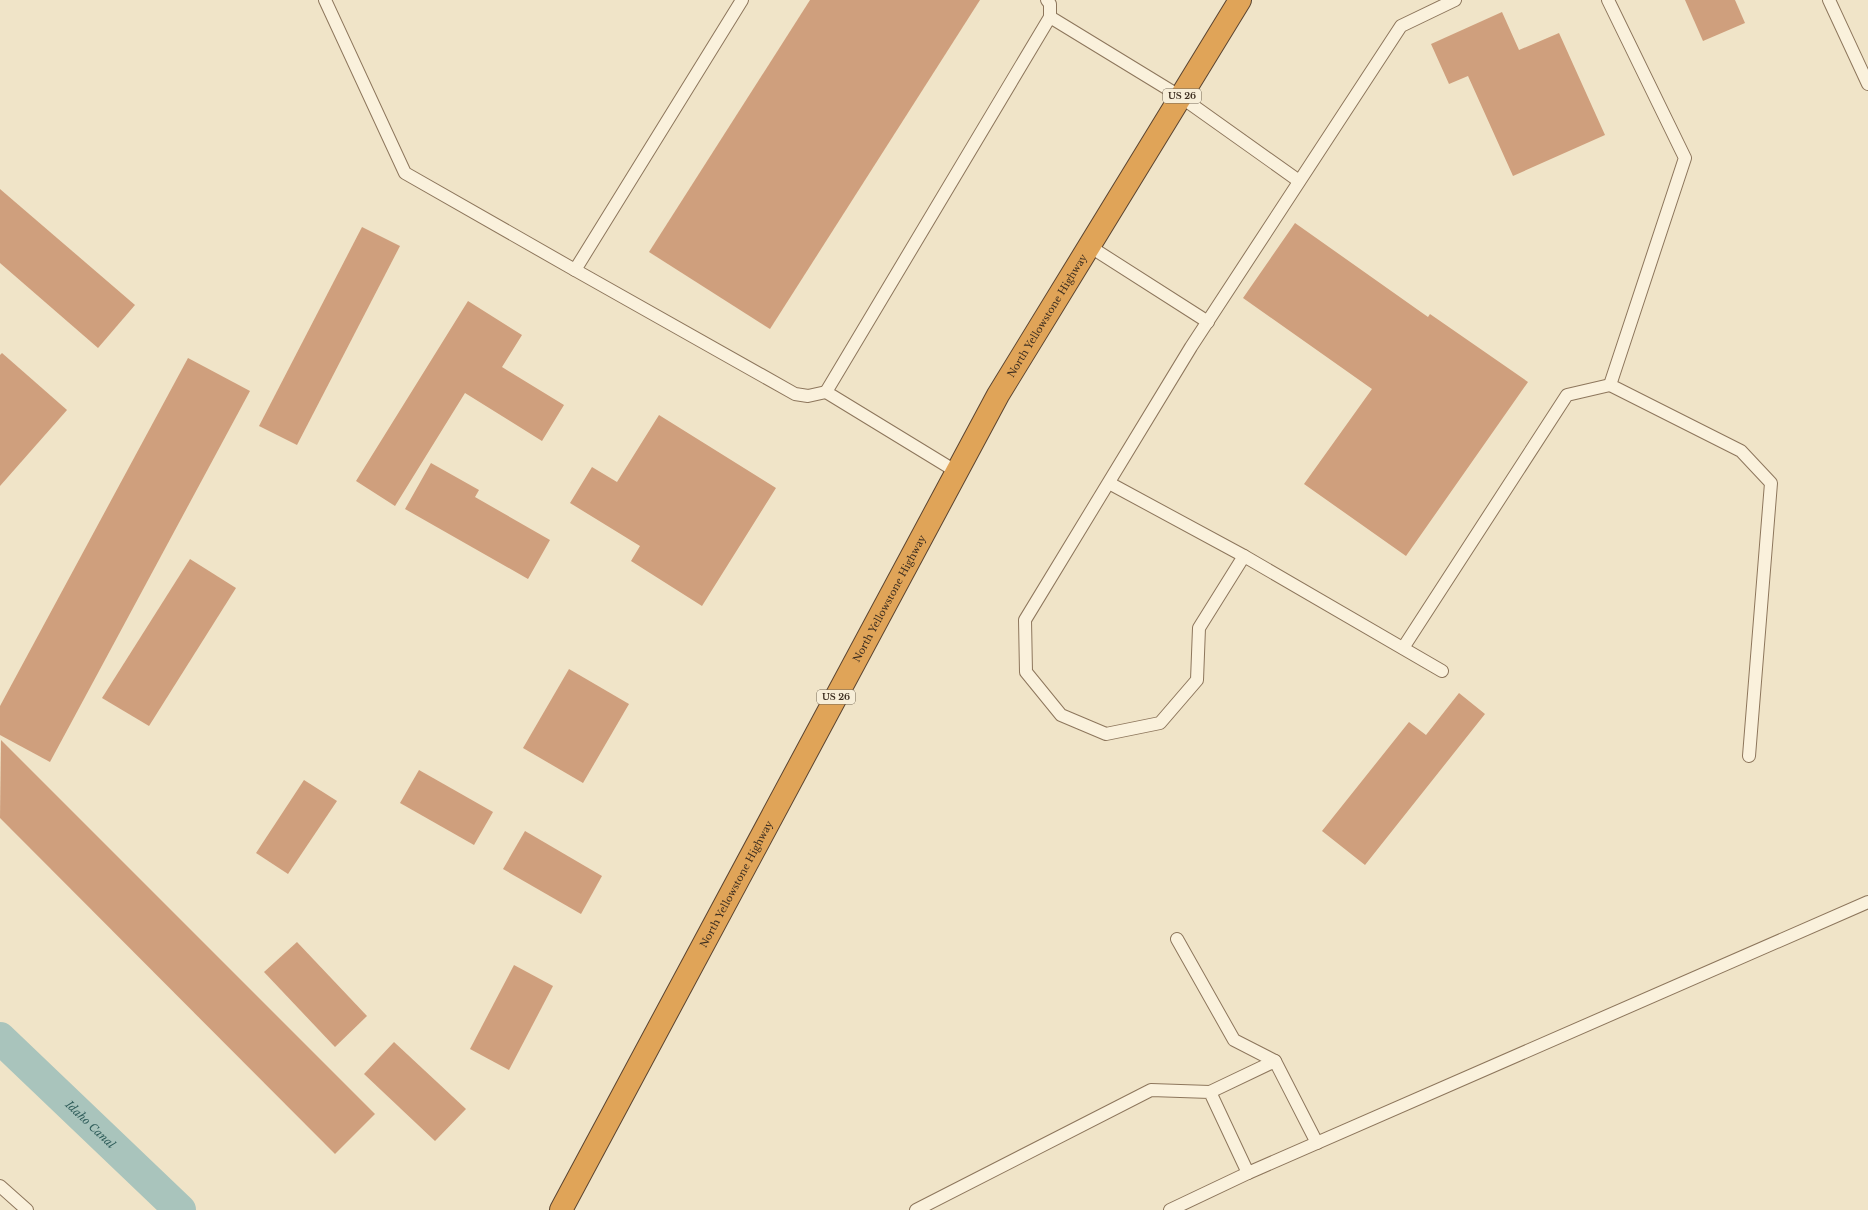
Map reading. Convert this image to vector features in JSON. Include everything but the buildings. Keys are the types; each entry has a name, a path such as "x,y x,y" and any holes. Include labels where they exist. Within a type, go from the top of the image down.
{"highway":[{"name":"North Yellowstone Highway","path":"561,1210 998,395 1240,0"}],"lane":[{"path":"325,0 405,173 795,394 808,396 826,392 957,472"},
{"path":"575,270 742,0"},
{"path":"826,392 1050,17 1050,4 1047,0"},
{"path":"1244,556 1199,628 1197,680 1160,723 1106,734 1061,715 1026,672 1025,620 1208,322 1401,26 1455,0"},
{"path":"1608,0 1685,158 1610,385"},
{"path":"1828,0 1868,84"},
{"path":"1050,17 1181,97 1299,181"},
{"path":"1090,246 1208,322"},
{"path":"1403,648 1566,395 1610,385 1741,450 1771,483 1749,756"},
{"path":"1109,483 1244,556 1442,671"},
{"path":"1170,1210 1248,1173 1868,902"},
{"path":"1177,939 1234,1040 1275,1061 1317,1143"},
{"path":"916,1210 1151,1090 1210,1092 1275,1061"},
{"path":"1210,1092 1248,1173"},
{"path":"0,1186 27,1210"}],"waterway":[{"name":"Idaho Canal","path":"0,1038 180,1210"}]}
